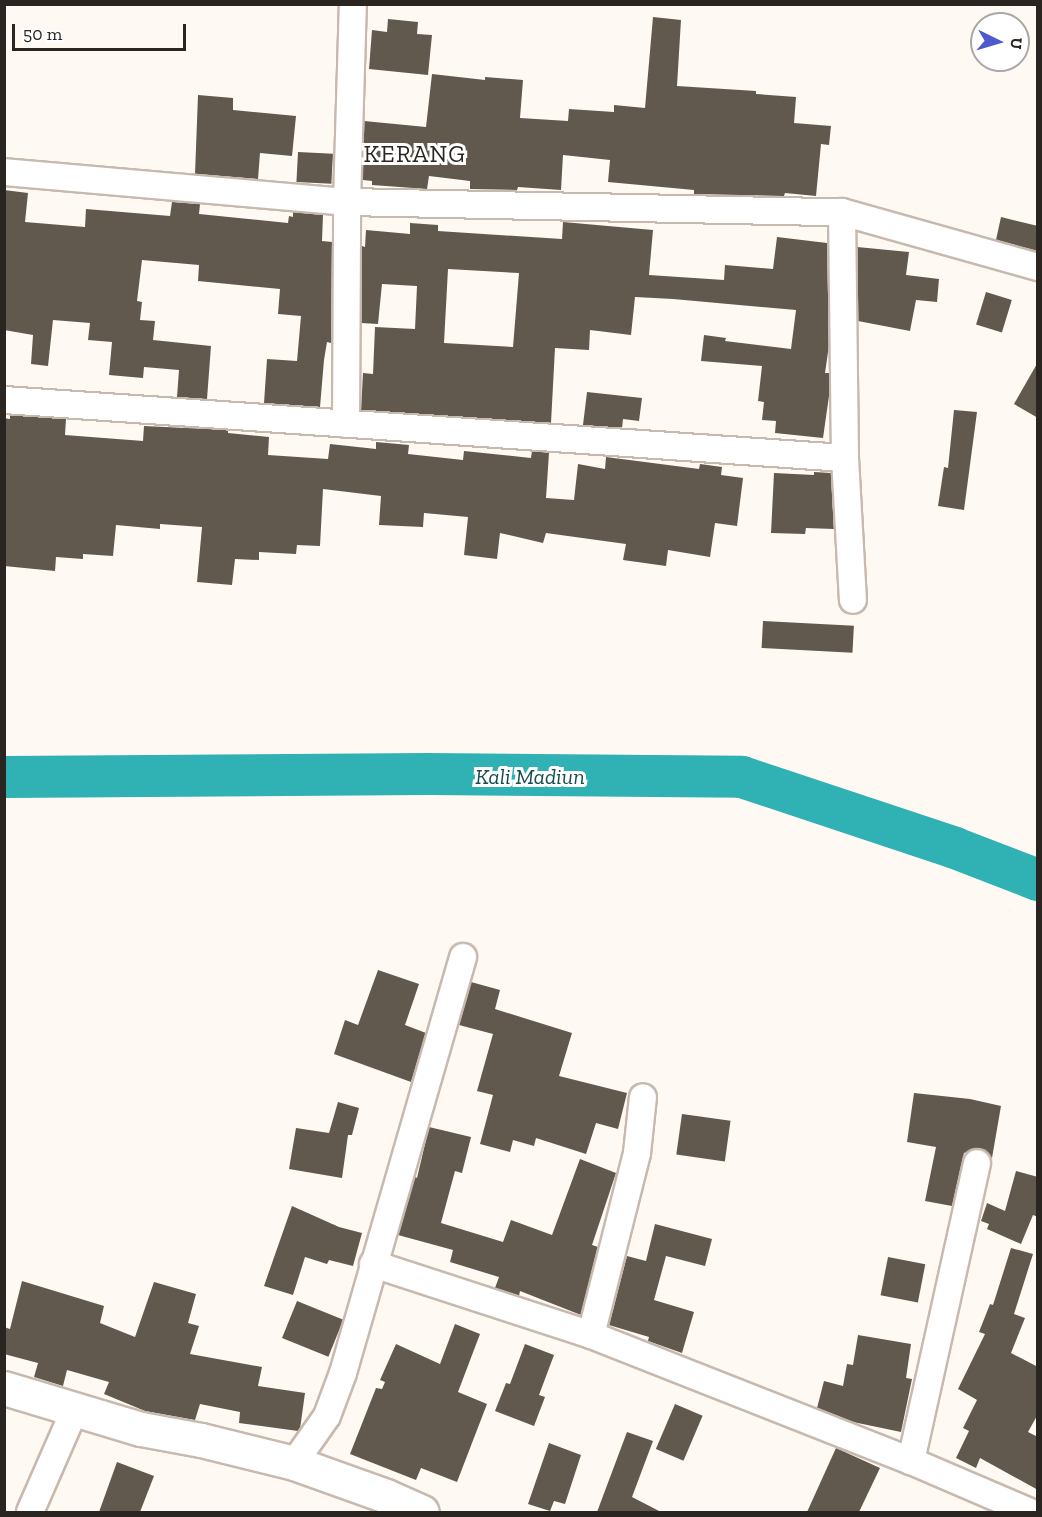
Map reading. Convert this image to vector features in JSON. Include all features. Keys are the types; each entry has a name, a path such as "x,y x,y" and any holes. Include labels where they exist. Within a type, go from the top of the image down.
{"street":[{"path":"346,424 347,202 353,4"},
{"path":"4,172 347,202 842,212 1038,267"},
{"path":"842,212 844,458 853,600"},
{"path":"4,400 844,458"},
{"path":"294,1463 327,1416 343,1373 463,957"},
{"path":"591,1335 637,1153 643,1097"},
{"path":"911,1461 977,1163"},
{"path":"373,1264 591,1335 911,1461 1030,1512"},
{"path":"4,1388 141,1429 201,1440 294,1463 386,1496 422,1512"},
{"path":"30,1512 75,1409"}],"building":[{"path":"653,17 681,20 677,86 756,91 756,94 796,97 794,123 831,126 829,145 821,144 816,196 785,193 784,196 694,194 694,190 608,182 610,160 563,155 561,190 518,187 517,190 470,189 470,181 429,176 427,189 372,185 372,181 363,180 364,121 426,127 432,74 485,80 485,77 523,80 520,118 568,121 569,109 614,112 614,105 645,108"},
{"path":"388,19 418,22 417,34 432,35 428,75 369,69 372,30 387,32"},
{"path":"198,95 233,98 233,110 296,116 292,156 260,153 258,179 195,174"},
{"path":"298,152 333,154 331,184 296,182"},
{"path":"4,190 28,193 25,222 85,227 86,209 170,216 172,202 200,204 199,214 288,223 289,216 293,217 293,212 323,215 322,241 332,242 331,343 327,342 320,407 264,403 267,359 297,361 301,316 278,314 280,289 198,281 199,265 142,260 137,301 142,302 140,320 155,321 153,340 211,346 207,399 177,397 179,370 144,367 143,378 109,375 112,342 88,340 90,323 53,320 48,366 31,364 33,335 4,330"},
{"path":"1001,217 1038,226 1038,251 996,240"},
{"path":"563,222 653,230 649,275 724,280 725,265 773,269 777,237 827,243 829,345 825,373 829,373 829,396 823,438 775,433 776,421 762,420 764,402 758,401 762,366 701,361 704,335 726,338 725,341 791,349 796,310 673,299 635,297 631,335 590,330 589,350 555,348 551,423 361,410 363,373 373,374 375,327 415,329 417,286 382,284 378,324 361,323 362,246 365,247 366,230 410,234 410,223 438,225 438,231 562,239","holes":["448,269 519,273 513,347 444,343"]},
{"path":"857,247 909,252 906,275 939,279 937,302 916,300 910,331 858,321"},
{"path":"986,292 1012,300 1002,332 976,325"},
{"path":"1038,362 1038,418 1014,404"},
{"path":"587,392 642,398 639,421 623,419 622,428 583,425"},
{"path":"954,410 977,412 964,510 938,506 944,467 948,468"},
{"path":"10,415 66,419 65,435 143,441 144,426 228,430 228,433 269,437 268,455 328,459 330,444 376,449 376,442 409,445 408,454 463,460 464,451 531,458 532,451 549,453 546,498 574,500 578,464 605,469 606,457 699,469 700,464 722,467 721,475 743,478 737,526 715,523 710,557 668,550 666,566 623,560 626,544 546,533 543,543 500,533 497,559 464,555 468,517 424,513 423,527 379,525 381,496 323,489 320,546 297,545 296,554 259,552 259,560 235,559 232,585 197,582 202,527 160,524 160,529 116,525 113,556 83,554 83,559 56,557 55,571 4,566 4,418 10,419"},
{"path":"814,472 831,473 834,529 806,528 805,534 771,533 774,473 814,475"},
{"path":"763,621 854,626 852,653 762,648"},
{"path":"378,970 419,984 405,1025 426,1033 411,1082 334,1054 345,1020 358,1025"},
{"path":"471,982 500,990 495,1009 572,1033 559,1076 627,1093 618,1129 596,1123 586,1154 536,1138 534,1146 513,1140 510,1152 480,1144 493,1095 477,1091 493,1034 459,1025"},
{"path":"914,1093 970,1099 1001,1106 992,1158 980,1148 964,1153 952,1206 925,1201 936,1147 907,1142"},
{"path":"338,1102 359,1108 352,1135 348,1135 342,1178 289,1169 296,1128 329,1133"},
{"path":"682,1114 731,1121 725,1161 676,1155"},
{"path":"429,1127 471,1137 462,1173 455,1171 441,1223 503,1242 511,1220 552,1235 580,1159 616,1173 592,1245 598,1247 581,1315 520,1291 519,1296 495,1288 499,1277 450,1262 453,1250 398,1235 415,1177 417,1178"},
{"path":"1016,1171 1038,1177 1038,1217 1033,1215 1021,1244 987,1229 989,1224 981,1221 987,1203 1005,1211"},
{"path":"292,1206 339,1227 362,1233 353,1266 329,1260 327,1264 305,1257 293,1295 264,1286"},
{"path":"655,1224 712,1239 705,1266 666,1256 654,1300 694,1312 682,1353 648,1341 649,1337 609,1325 627,1256 646,1261"},
{"path":"1011,1248 1033,1254 1014,1314 1025,1318 1011,1353 1038,1367 1038,1414 1028,1432 1038,1437 1038,1490 980,1458 976,1468 956,1458 969,1431 963,1428 977,1400 958,1389 985,1334 979,1332 990,1304 993,1305"},
{"path":"888,1257 925,1264 918,1303 881,1295"},
{"path":"22,1281 104,1306 100,1323 135,1337 154,1282 196,1294 188,1323 199,1326 190,1354 262,1367 258,1386 305,1393 300,1429 298,1431 239,1423 240,1412 200,1404 195,1420 145,1411 104,1394 109,1382 67,1370 63,1386 34,1377 38,1363 4,1354 4,1327 10,1329"},
{"path":"297,1301 343,1320 328,1357 282,1338"},
{"path":"455,1324 480,1334 458,1392 487,1404 457,1482 421,1468 416,1480 350,1454 376,1388 382,1389 385,1382 380,1380 396,1344 440,1364"},
{"path":"858,1335 911,1344 906,1378 912,1379 901,1432 853,1422 817,1408 824,1381 843,1386 847,1364 853,1365"},
{"path":"525,1344 554,1355 539,1395 545,1397 534,1426 495,1411 506,1383 510,1384"},
{"path":"675,1404 703,1416 683,1461 656,1449"},
{"path":"627,1432 653,1441 632,1497 661,1512 597,1512"},
{"path":"549,1443 581,1455 565,1504 554,1501 550,1511 528,1504"},
{"path":"836,1448 880,1468 859,1512 807,1512"},
{"path":"117,1462 154,1476 140,1512 99,1512"}],"waterway":[{"name":"Kali Madiun","path":"4,777 427,774 742,777 955,848 1038,880"}],"district":[{"name":"KERANG","path":"415,154"}]}
